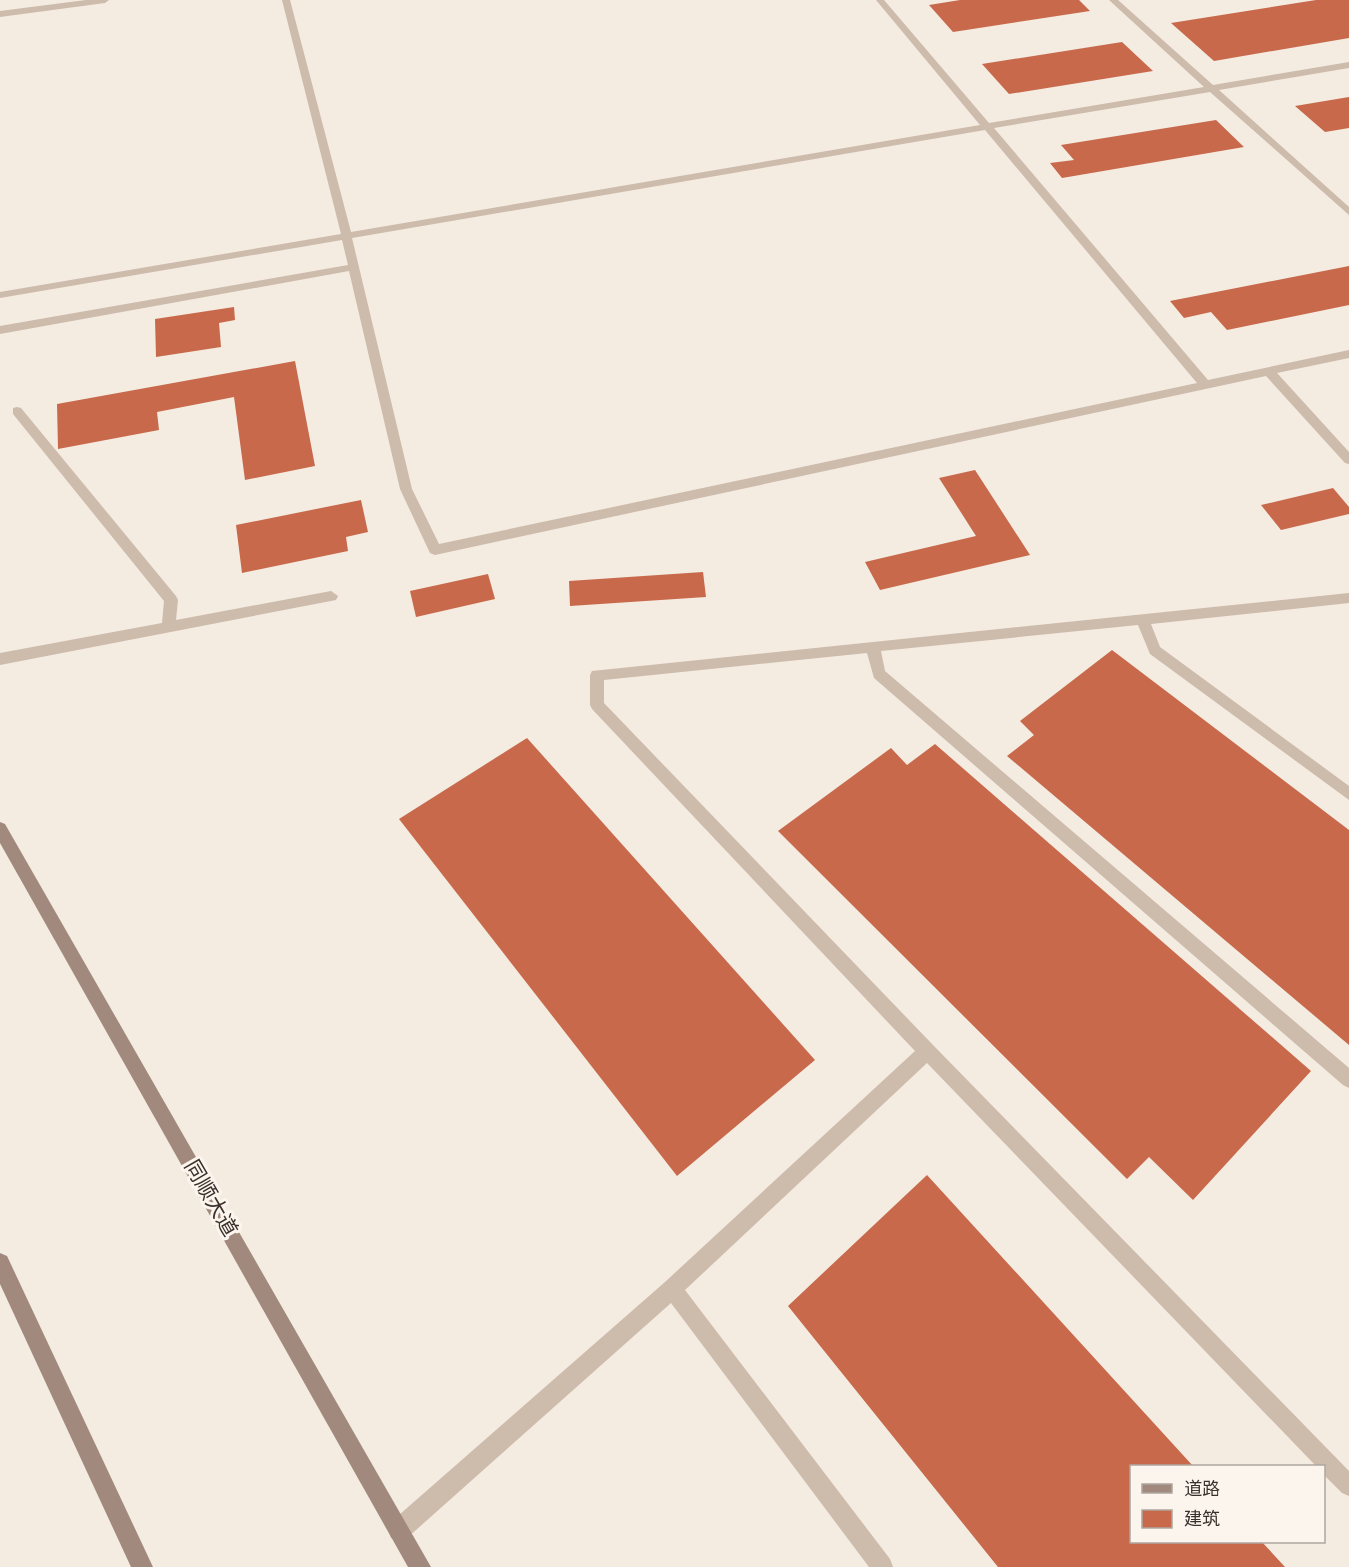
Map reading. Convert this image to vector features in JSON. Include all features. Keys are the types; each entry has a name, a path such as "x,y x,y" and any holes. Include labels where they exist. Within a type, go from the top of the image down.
{"main road":[{"name":"同顺大道","path":"0,829 420,1567"},
{"path":"0,1263 142,1567"}],"lane":[{"path":"0,14 105,0"},
{"path":"286,0 346,234 406,489 435,550 1349,354"},
{"path":"879,0 1205,385"},
{"path":"1113,0 1349,212"},
{"path":"0,295 346,234 988,128 1349,65"},
{"path":"0,330 354,267"},
{"path":"1268,371 1349,460"},
{"path":"17,411 171,600 169,626"},
{"path":"0,659 330,596"},
{"path":"1349,598 597,675 597,705 927,1051 1349,1486"},
{"path":"1142,620 1155,650 1349,794"},
{"path":"873,647 879,674 1349,1079"},
{"path":"399,1530 672,1289 927,1051"},
{"path":"672,1289 882,1567"}],"building":[{"path":"960,0 1079,0 1090,11 953,32 929,5"},
{"path":"1316,0 1349,0 1349,38 1214,61 1171,23"},
{"path":"1122,42 1153,71 1009,94 982,64"},
{"path":"1349,97 1349,128 1325,132 1295,106"},
{"path":"1216,120 1244,147 1062,178 1050,163 1074,160 1061,145"},
{"path":"1349,266 1349,305 1227,330 1211,312 1184,318 1170,301"},
{"path":"234,307 235,320 219,323 221,347 156,357 155,319"},
{"path":"295,361 315,466 245,480 234,397 157,412 159,430 58,449 57,404"},
{"path":"975,470 1030,555 880,590 865,562 976,536 939,478"},
{"path":"1333,488 1349,507 1349,514 1281,530 1261,505"},
{"path":"361,500 368,532 346,537 348,551 242,573 236,525"},
{"path":"703,572 706,597 570,606 569,581"},
{"path":"488,574 495,599 416,617 410,591"},
{"path":"1112,650 1349,830 1349,1045 1007,756 1034,735 1020,721"},
{"path":"527,738 815,1060 677,1176 399,819"},
{"path":"935,744 1311,1071 1193,1200 1149,1157 1127,1179 778,831 891,748 907,765"},
{"path":"927,1175 1192,1465 1130,1465 1130,1543 1263,1543 1285,1567 998,1567 788,1306"}]}
